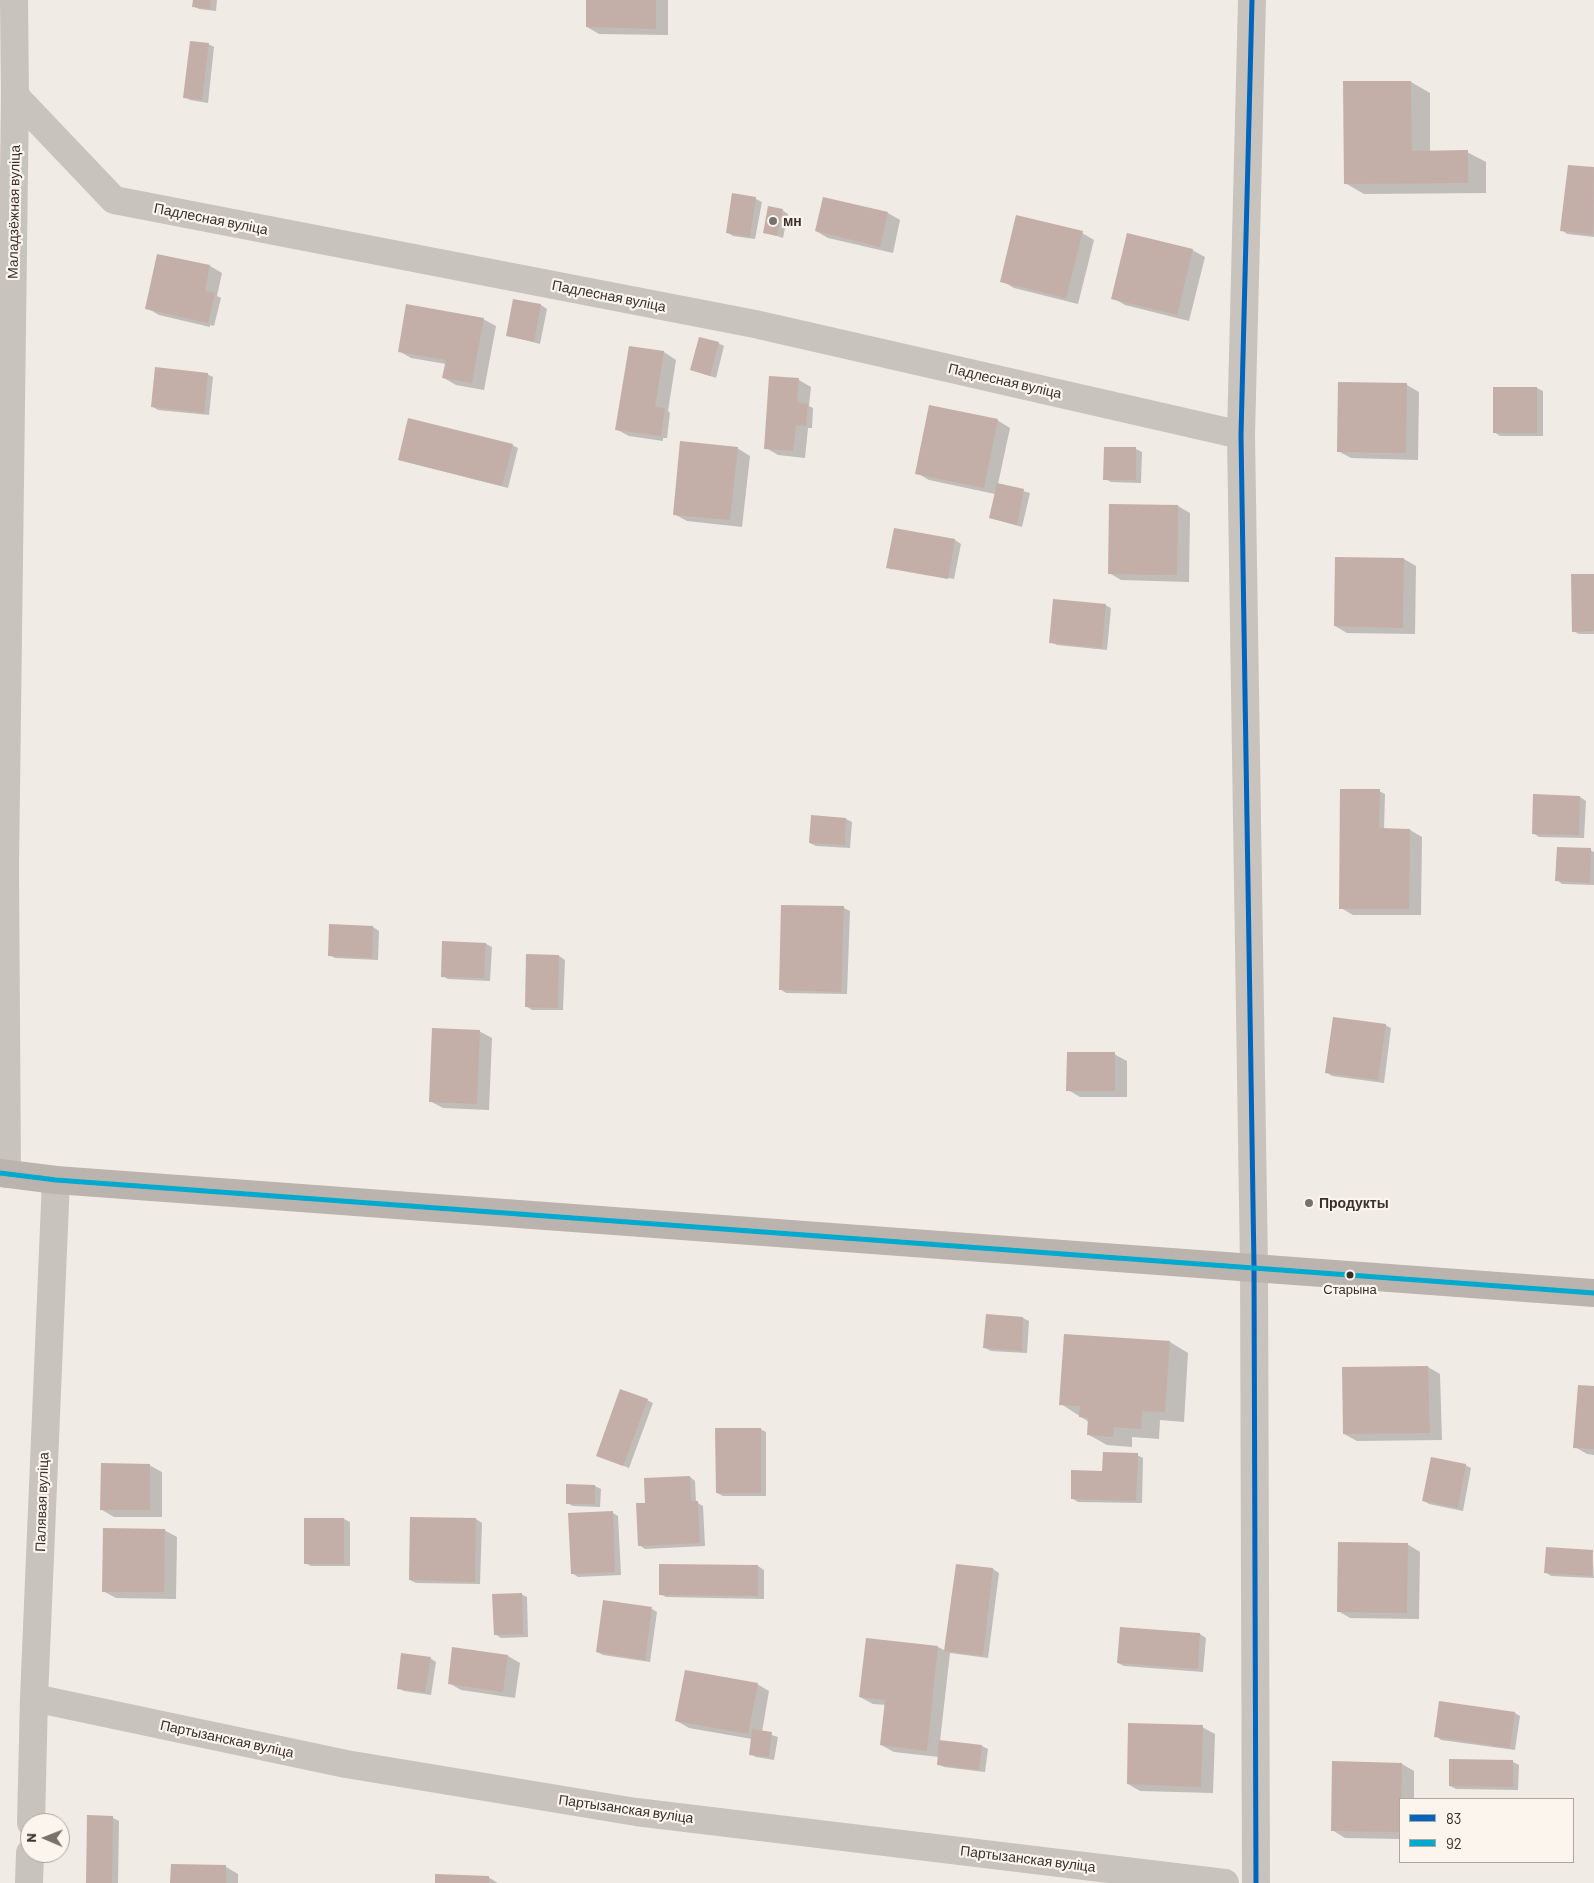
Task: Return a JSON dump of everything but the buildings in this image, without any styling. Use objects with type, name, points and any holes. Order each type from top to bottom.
[{"type":"main road","points":[[4,1173],[56,1180],[1594,1293]]},
{"type":"street","name":"Маладзёжная вуліца","points":[[4,1173],[2,866],[15,96],[14,0]]},
{"type":"street","points":[[1252,0],[1241,435],[1254,1268],[1256,1883]]},
{"type":"street","name":"Падлесная вуліца","points":[[15,96],[114,200],[755,324],[1241,435]]},
{"type":"street","name":"Палявая вуліца","points":[[31,1813],[34,1698],[56,1180]]},
{"type":"street","name":"Партызанская вуліца","points":[[34,1698],[346,1764],[636,1812],[1225,1883]]},
{"type":"street","points":[[29,1883],[30,1863]]},
{"type":"transit line","name":"83","points":[[1252,0],[1241,435],[1254,1267],[1256,1883]]},
{"type":"transit line","name":"92","points":[[0,1173],[56,1180],[1594,1293]]},
{"type":"place","name":"мн","points":[[773,221]]},
{"type":"place","name":"Продукты","points":[[1309,1203]]},
{"type":"place","name":"Старына","points":[[1350,1275]]}]
